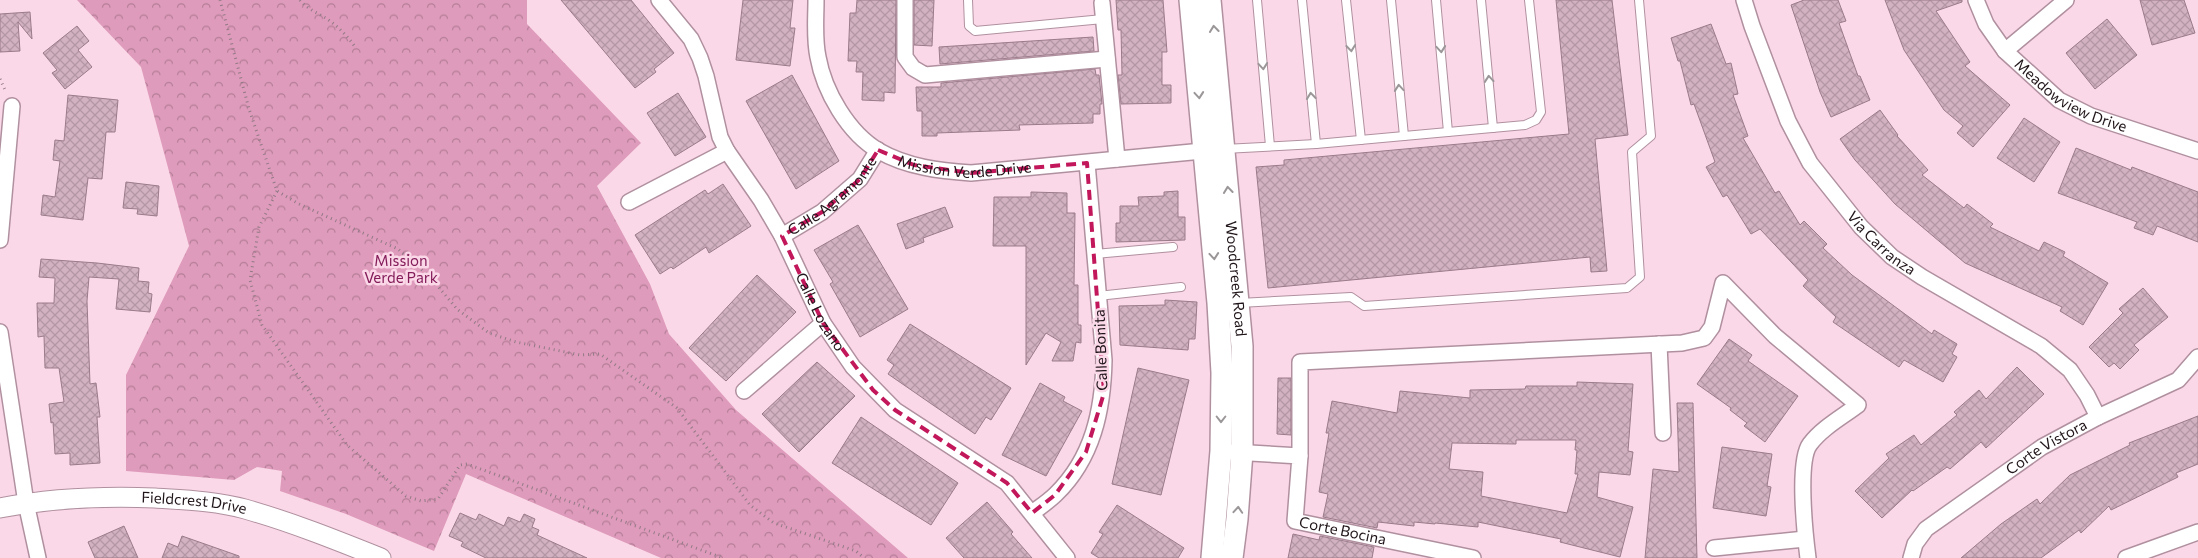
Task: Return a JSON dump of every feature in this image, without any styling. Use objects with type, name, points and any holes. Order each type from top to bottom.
[{"type":"main road","name":"Woodcreek Road","points":[[1190,0],[1239,303],[1242,346],[1232,452],[1212,558]]},
{"type":"main road","name":"Woodcreek Road","points":[[1210,0],[1218,303],[1222,373],[1232,452],[1237,519],[1232,558]]},
{"type":"street","name":"Calle Lozano","points":[[660,0],[690,39],[700,58],[720,137],[726,151],[761,200],[782,236],[823,322],[853,367],[895,410],[1007,483],[1067,558]]},
{"type":"street","name":"Mission Verde Drive","points":[[816,0],[818,59],[827,90],[841,112],[859,133],[878,150],[923,167],[971,173],[1214,150]]},
{"type":"street","points":[[905,0],[905,57],[913,68],[925,74],[1107,60]]},
{"type":"street","name":"Via Carranza","points":[[1744,0],[1788,120],[1810,163],[1861,227],[1892,257],[1922,277],[2041,346],[2070,370],[2087,395],[2098,417]]},
{"type":"street","name":"Meadowview Drive","points":[[1976,0],[1986,24],[2005,50],[2059,100],[2092,116],[2198,151]]},
{"type":"street","points":[[2005,50],[2066,0]]},
{"type":"street","points":[[1102,3],[1117,159]]},
{"type":"street","points":[[0,240],[12,106]]},
{"type":"street","name":"Calle Agramonte","points":[[782,236],[822,212],[835,201],[860,178],[878,150]]},
{"type":"street","points":[[629,202],[726,151]]},
{"type":"street","name":"Calle Bonita","points":[[1032,513],[1056,495],[1074,473],[1095,432],[1104,392],[1104,360],[1087,162]]},
{"type":"street","points":[[1232,452],[1300,456],[1300,362],[1659,344],[1704,338],[1712,326],[1723,283],[1775,336],[1858,405],[1824,430],[1809,445],[1804,458],[1805,539],[1808,558]]},
{"type":"street","points":[[744,391],[823,322]]},
{"type":"street","points":[[0,332],[26,503],[38,558]]},
{"type":"street","points":[[1659,344],[1663,433]]},
{"type":"street","name":"Corte Vistora","points":[[1910,558],[1915,544],[1926,529],[2042,447],[2098,417],[2178,380],[2198,357]]},
{"type":"street","name":"Corte Bocina","points":[[1300,456],[1295,521],[1473,558]]},
{"type":"street","name":"Fieldcrest Drive","points":[[0,508],[26,503],[105,497],[197,500],[244,509],[327,536],[381,558]]},
{"type":"street","points":[[2126,558],[2198,532]]},
{"type":"street","points":[[1714,548],[1805,539]]},
{"type":"lane","points":[[968,0],[969,26],[975,31],[1103,18]]},
{"type":"lane","points":[[1256,0],[1270,146]]},
{"type":"lane","points":[[1302,0],[1316,144]]},
{"type":"lane","points":[[1346,0],[1361,140]]},
{"type":"lane","points":[[1391,0],[1404,136]]},
{"type":"lane","points":[[1436,0],[1448,132]]},
{"type":"lane","points":[[1481,0],[1493,128]]},
{"type":"lane","points":[[1214,150],[1316,144],[1493,128],[1524,125],[1536,120],[1541,112],[1529,0]]},
{"type":"lane","points":[[1239,303],[1351,296],[1364,306],[1627,288],[1640,276],[1632,152],[1651,136],[1639,0]]},
{"type":"lane","points":[[1094,254],[1173,247]]},
{"type":"lane","points":[[1098,296],[1180,287]]},
{"type":"path","points":[[220,0],[249,109],[277,191],[299,204],[398,249],[430,277],[457,309],[489,333],[516,342],[580,355],[600,354],[676,408],[750,505],[774,523],[856,551],[864,558]]},
{"type":"path","points":[[300,0],[304,5],[328,20],[346,35],[356,48]]},
{"type":"path","points":[[277,191],[259,227],[250,280],[262,324],[347,445],[406,496],[420,501],[438,500],[460,465],[467,464],[722,558]]},
{"type":"highlighted area","points":[[878,150],[914,165],[971,173],[1087,163],[1104,393],[1086,452],[1055,495],[1032,513],[1007,483],[895,410],[873,390],[823,323],[782,236],[822,212],[860,179]]},
{"type":"green space","name":"Mission Verde Park","points":[[77,0],[527,0],[527,24],[641,143],[597,186],[650,284],[669,334],[736,410],[908,558],[661,558],[466,474],[434,551],[346,514],[280,491],[282,471],[257,467],[234,480],[126,471],[126,375],[189,246],[141,67]]},
{"type":"building","points":[[561,0],[631,0],[674,53],[654,69],[656,72],[635,88]]},
{"type":"building","points":[[743,0],[793,0],[790,28],[795,28],[790,66],[736,60]]},
{"type":"building","points":[[857,0],[896,0],[895,93],[884,92],[884,101],[862,100],[863,72],[856,72],[857,61],[848,61],[850,13],[856,13]]},
{"type":"building","points":[[914,0],[934,0],[932,46],[914,45]]},
{"type":"building","points":[[1116,0],[1163,0],[1167,52],[1162,52],[1162,85],[1171,85],[1171,103],[1121,104],[1118,75],[1122,75],[1121,30],[1118,30]]},
{"type":"building","points":[[1556,0],[1612,0],[1628,135],[1595,139],[1607,271],[1591,272],[1590,257],[1268,288],[1256,167],[1284,165],[1284,160],[1569,134]]},
{"type":"building","points":[[1804,0],[1838,0],[1846,21],[1839,23],[1858,76],[1860,76],[1870,100],[1831,117],[1820,92],[1791,5]]},
{"type":"building","points":[[1885,0],[1962,0],[1962,2],[1936,11],[1970,62],[1965,66],[2010,105],[1973,147],[1957,133],[1963,126],[1944,110],[1904,50]]},
{"type":"building","points":[[2140,0],[2184,0],[2195,33],[2152,45]]},
{"type":"building","points":[[30,12],[32,39],[18,22],[20,51],[0,52],[0,14]]},
{"type":"building","points":[[2107,19],[2137,55],[2095,89],[2066,53]]},
{"type":"building","points":[[1711,24],[1726,64],[1731,63],[1738,94],[1733,95],[1748,136],[1743,138],[1775,193],[1779,191],[1800,225],[1804,221],[1827,244],[1823,248],[1852,275],[1932,334],[1934,330],[1957,344],[1952,354],[1957,357],[1943,382],[1904,360],[1899,367],[1833,322],[1836,317],[1803,286],[1808,280],[1760,229],[1751,234],[1727,195],[1723,197],[1706,167],[1715,162],[1694,104],[1691,105],[1680,61],[1678,61],[1671,38]]},
{"type":"building","points":[[77,26],[89,41],[78,50],[92,67],[65,89],[52,73],[57,70],[43,53]]},
{"type":"building","points":[[1093,37],[1094,51],[940,64],[939,47]]},
{"type":"building","points":[[1095,69],[1096,75],[1099,75],[1102,104],[1100,104],[1100,114],[1093,114],[1093,123],[1019,125],[1020,130],[937,133],[937,136],[922,136],[922,111],[917,111],[916,87],[941,87],[941,83]]},
{"type":"building","points":[[792,75],[839,161],[796,189],[746,101]]},
{"type":"building","points":[[678,93],[706,137],[675,156],[647,113]]},
{"type":"building","points":[[68,95],[118,100],[115,132],[106,132],[102,179],[88,178],[83,220],[41,215],[43,195],[55,197],[60,161],[53,160],[55,140],[64,141]]},
{"type":"building","points":[[1880,110],[1897,136],[1928,170],[1922,175],[1964,208],[1967,204],[1993,224],[1990,227],[2039,251],[2044,242],[2065,252],[2063,256],[2108,283],[2083,325],[2060,311],[2062,307],[1965,263],[1895,204],[1855,160],[1840,139]]},
{"type":"building","points":[[2024,118],[2060,142],[2034,182],[1997,158]]},
{"type":"building","points":[[2076,148],[2131,170],[2132,167],[2198,192],[2198,242],[2157,226],[2153,235],[2134,228],[2137,222],[2058,193]]},
{"type":"building","points":[[126,182],[159,186],[157,216],[137,214],[138,209],[123,208]]},
{"type":"building","points":[[723,184],[751,226],[709,253],[706,247],[673,269],[671,267],[660,274],[635,235],[705,190],[708,194]]},
{"type":"building","points":[[1178,191],[1178,217],[1185,217],[1185,240],[1116,242],[1116,223],[1120,223],[1120,206],[1139,206],[1138,197],[1164,196],[1164,192]]},
{"type":"building","points":[[1031,192],[1067,193],[1067,213],[1075,213],[1074,285],[1078,285],[1078,325],[1081,325],[1081,343],[1076,342],[1073,361],[1052,361],[1061,342],[1046,333],[1026,365],[1026,246],[993,246],[994,197],[1031,197]]},
{"type":"building","points":[[945,207],[953,227],[923,238],[924,242],[906,249],[897,224]]},
{"type":"building","points":[[858,225],[908,309],[860,337],[830,284],[833,282],[814,250]]},
{"type":"building","points":[[41,259],[139,268],[138,281],[149,282],[148,293],[152,294],[150,312],[116,309],[119,279],[89,277],[87,301],[90,384],[96,383],[100,417],[97,417],[100,463],[70,465],[70,453],[55,454],[53,422],[51,423],[49,404],[64,402],[59,368],[45,368],[44,336],[38,337],[37,303],[54,303],[55,278],[39,277]]},
{"type":"building","points":[[757,275],[796,312],[726,381],[689,348]]},
{"type":"building","points":[[2143,288],[2168,317],[2134,345],[2139,350],[2120,369],[2114,363],[2109,367],[2089,347],[2123,313],[2119,309]]},
{"type":"building","points":[[1165,300],[1197,302],[1195,339],[1189,339],[1188,350],[1120,345],[1119,306],[1165,305]]},
{"type":"building","points":[[910,324],[1011,388],[991,420],[986,417],[975,434],[888,374],[894,365],[887,360]]},
{"type":"building","points":[[1729,339],[1752,355],[1748,361],[1798,396],[1765,442],[1744,426],[1747,423],[1730,410],[1731,408],[1697,384]]},
{"type":"building","points":[[817,362],[855,396],[799,452],[762,414]]},
{"type":"building","points":[[2017,367],[2044,394],[1986,448],[1981,442],[1950,469],[1947,467],[1912,490],[1882,518],[1855,491],[1889,458],[1886,454],[1914,435],[1921,445],[1957,415],[1954,412],[1979,390],[1986,399]]},
{"type":"building","points":[[1138,368],[1189,380],[1161,495],[1112,484]]},
{"type":"building","points":[[1278,378],[1291,378],[1291,435],[1277,434]]},
{"type":"building","points":[[1577,382],[1633,384],[1628,451],[1633,452],[1630,475],[1599,472],[1597,497],[1633,507],[1620,557],[1560,542],[1561,539],[1478,522],[1478,527],[1414,522],[1414,526],[1378,522],[1377,528],[1323,517],[1328,494],[1319,492],[1329,433],[1326,433],[1332,401],[1397,413],[1400,391],[1470,398],[1470,390],[1525,389],[1526,386],[1577,386]],"holes":[[[1516,440],[1576,440],[1575,474],[1578,474],[1567,513],[1481,496],[1483,472],[1449,469],[1452,443],[1516,444]]]},
{"type":"building","points":[[1040,383],[1065,397],[1063,401],[1082,411],[1046,476],[1002,455]]},
{"type":"building","points":[[1677,403],[1693,403],[1697,558],[1645,558],[1653,469],[1679,472]]},
{"type":"building","points":[[2198,416],[2198,464],[2176,473],[2178,477],[2111,510],[2109,506],[2081,533],[2079,530],[2041,558],[1961,558],[2001,524],[2037,499],[2040,504],[2070,475],[2130,445],[2129,443]]},
{"type":"building","points":[[861,417],[958,483],[931,525],[832,463]]},
{"type":"building","points":[[1722,447],[1772,454],[1767,486],[1771,487],[1766,516],[1713,508]]},
{"type":"building","points":[[987,502],[1032,558],[964,558],[946,538]]},
{"type":"building","points":[[1117,505],[1184,548],[1178,558],[1099,558],[1091,553],[1103,534],[1099,532]]},
{"type":"building","points":[[460,513],[476,520],[479,514],[504,526],[508,517],[520,522],[524,514],[535,519],[532,527],[539,530],[537,535],[587,558],[486,558],[461,546],[463,542],[449,536]]},
{"type":"building","points":[[124,526],[138,558],[95,558],[88,542]]},
{"type":"building","points":[[1293,534],[1319,540],[1320,536],[1374,547],[1372,558],[1288,558]]},
{"type":"building","points":[[182,536],[239,556],[239,558],[162,558],[168,543],[178,547]]}]
